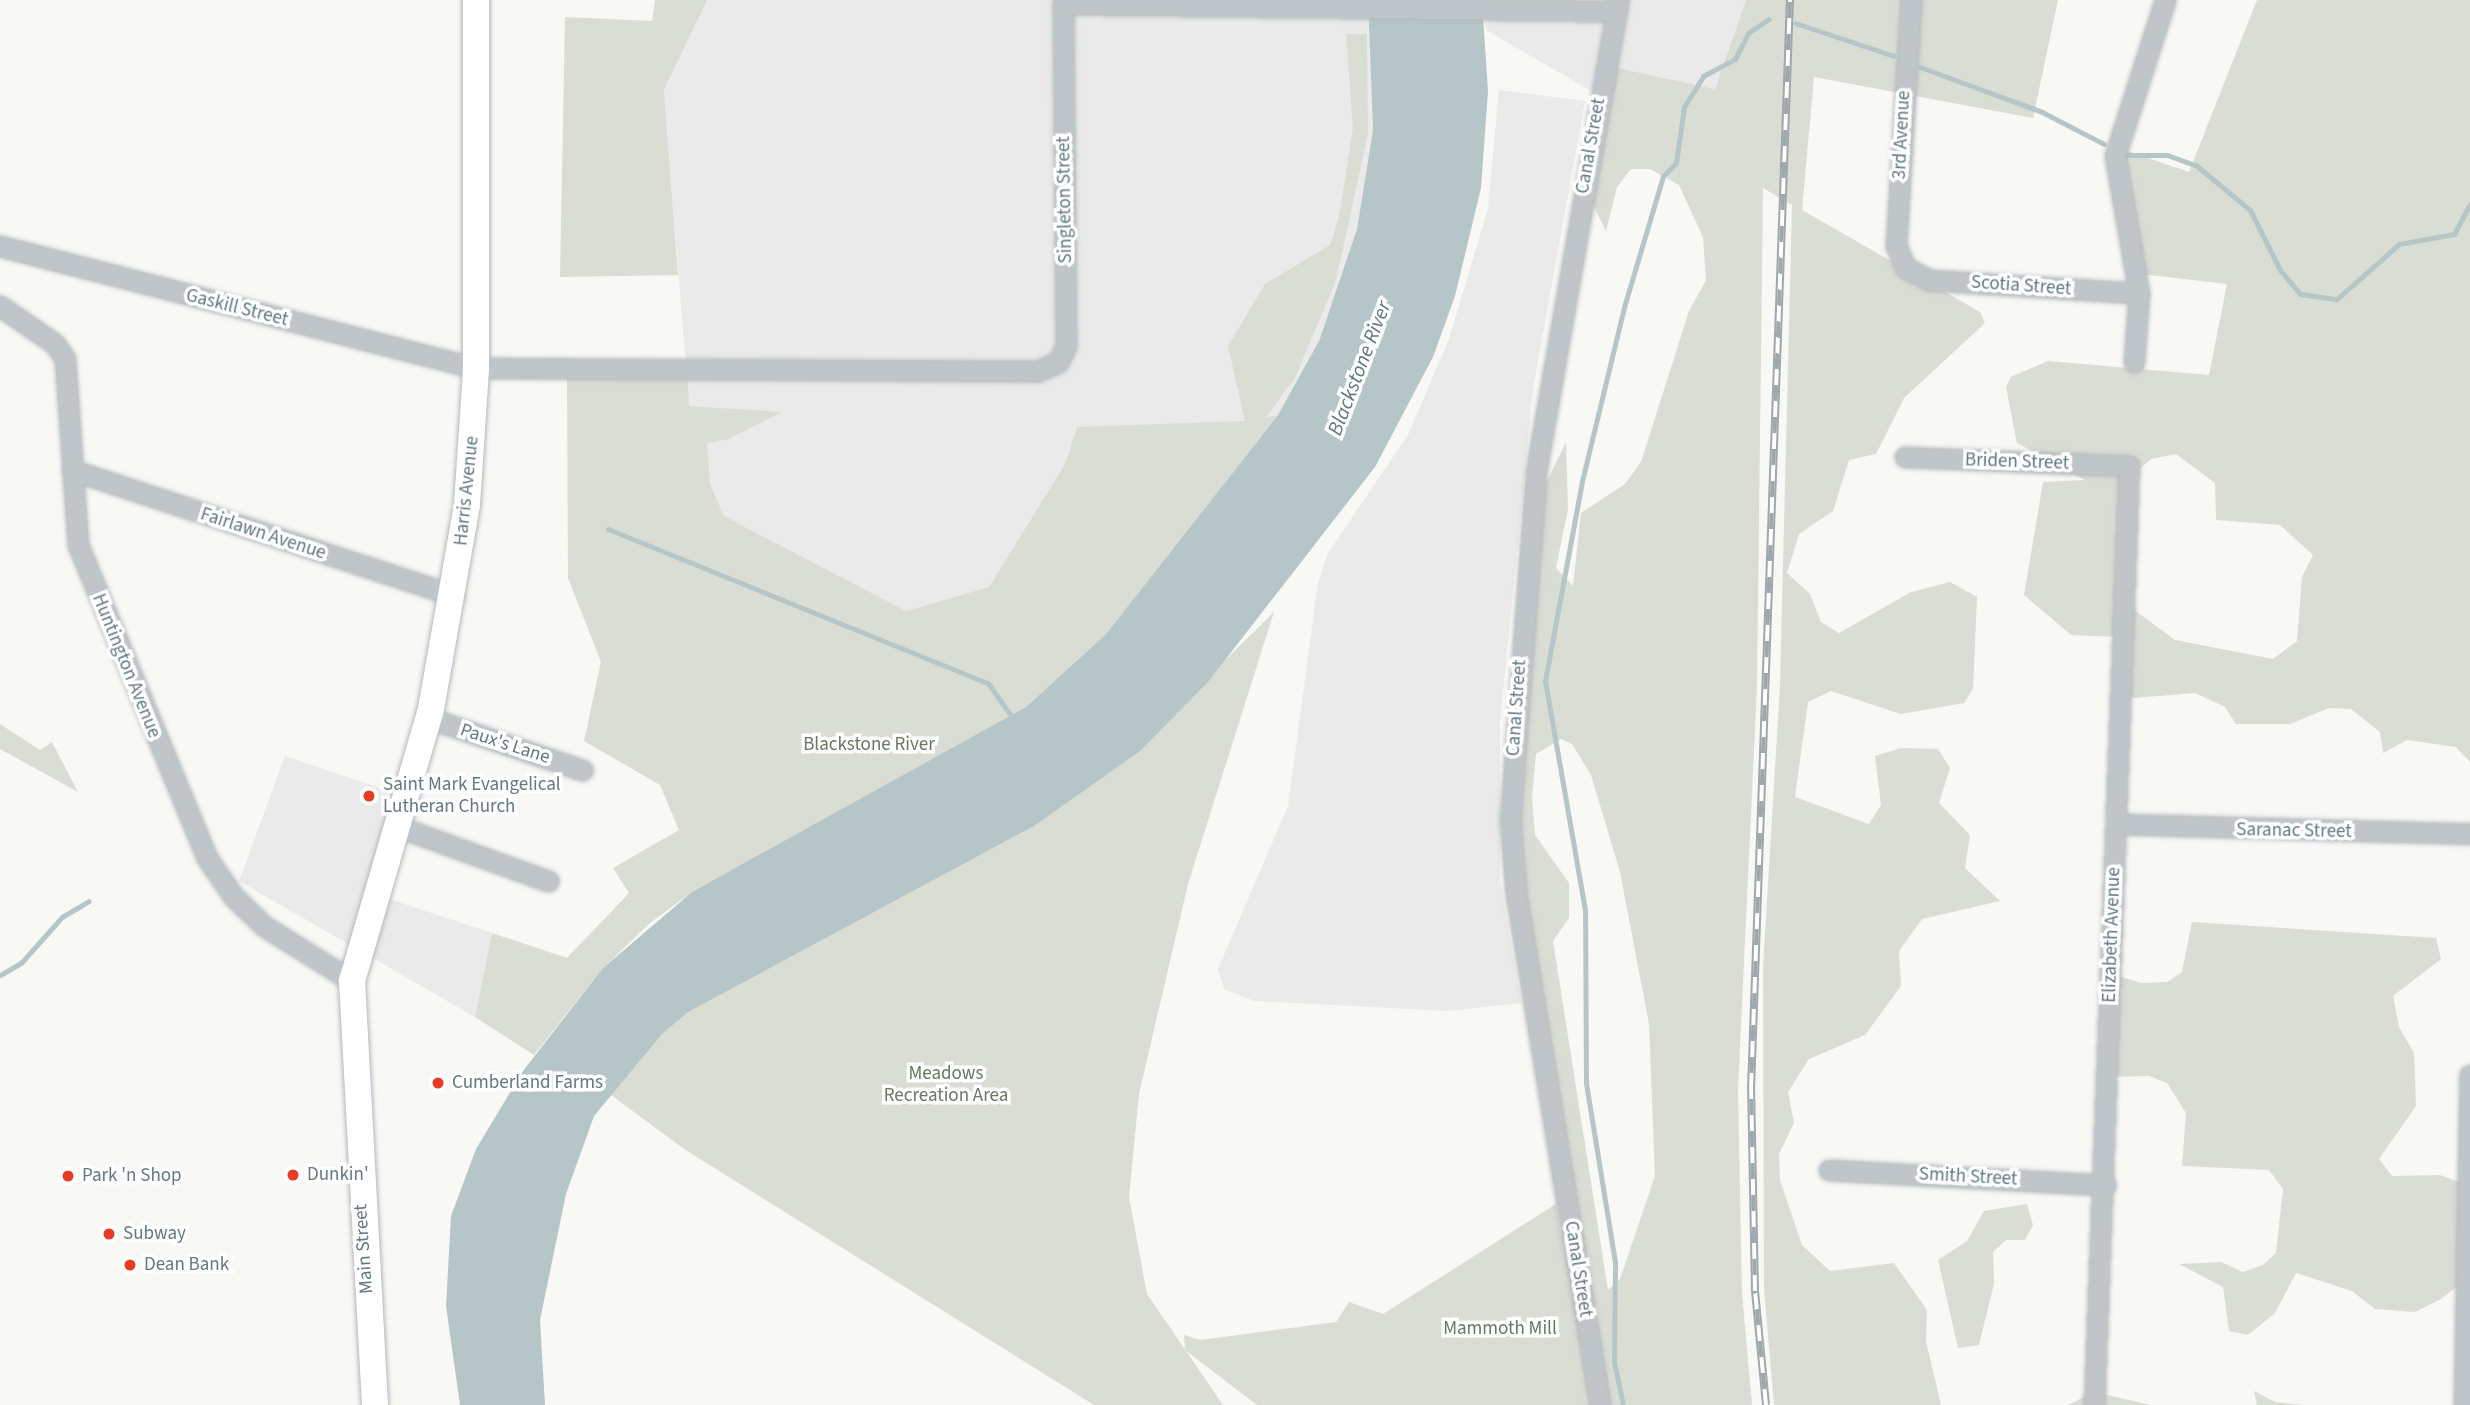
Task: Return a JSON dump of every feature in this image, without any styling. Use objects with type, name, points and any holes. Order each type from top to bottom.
[{"type":"main road","name":"Harris Avenue","points":[[353,974],[429,718],[455,596],[475,368],[476,0]]},
{"type":"main road","name":"Main Street","points":[[353,974],[376,1405]]},
{"type":"street","name":"3rd Avenue","points":[[1906,268],[1896,246],[1911,0]]},
{"type":"street","points":[[2134,362],[2139,293],[2115,156],[2165,0]]},
{"type":"street","name":"Singleton Street","points":[[475,368],[1048,369],[1066,346],[1063,4],[1499,8],[1617,5]]},
{"type":"street","name":"Canal Street","points":[[1600,1405],[1516,894],[1510,820],[1536,472],[1617,5]]},
{"type":"street","name":"Gaskill Street","points":[[0,246],[475,368]]},
{"type":"street","name":"Scotia Street","points":[[1906,268],[1930,280],[2139,293]]},
{"type":"street","name":"Huntington Avenue","points":[[0,306],[55,344],[65,359],[72,470],[82,556],[207,858],[233,896],[264,926],[353,974]]},
{"type":"street","name":"Briden Street","points":[[1905,457],[2129,466]]},
{"type":"street","name":"Elizabeth Avenue","points":[[2094,1405],[2106,1185],[2129,466]]},
{"type":"street","name":"Fairlawn Avenue","points":[[72,470],[455,596]]},
{"type":"street","name":"Paux's Lane","points":[[429,718],[582,769]]},
{"type":"street","name":"Saranac Street","points":[[2118,824],[2470,834]]},
{"type":"street","points":[[396,826],[548,881]]},
{"type":"street","points":[[2464,1405],[2470,1075]]},
{"type":"street","name":"Smith Street","points":[[1829,1170],[2106,1185]]},
{"type":"shaded area","points":[[707,0],[1368,0],[1373,130],[1357,229],[1319,341],[1278,415],[1212,426],[1077,427],[1065,464],[989,587],[906,611],[724,516],[710,484],[706,443],[726,440],[781,412],[689,406],[664,90]]},
{"type":"shaded area","points":[[1482,0],[1746,0],[1715,89],[1610,66],[1603,98],[1486,30]]},
{"type":"shaded area","points":[[1499,90],[1585,101],[1533,389],[1500,722],[1500,880],[1521,1003],[1448,1011],[1254,1001],[1224,989],[1218,969],[1288,806],[1318,582],[1328,553],[1408,435],[1449,339],[1488,209]]},
{"type":"shaded area","points":[[285,756],[407,797],[377,895],[492,933],[475,1017],[239,881]]},
{"type":"green space","points":[[655,0],[707,0],[664,90],[678,275],[560,277],[565,17],[652,21]]},
{"type":"green space","name":"Mammoth Mill","points":[[1746,0],[2058,0],[2033,118],[1814,77],[1802,210],[1980,312],[1985,323],[1904,398],[1876,454],[1849,460],[1833,511],[1799,534],[1787,573],[1810,594],[1821,622],[1839,633],[1911,592],[1950,582],[1977,597],[1973,689],[1964,703],[1901,714],[1831,691],[1808,702],[1795,797],[1869,824],[1881,805],[1875,756],[1901,748],[1938,749],[1950,768],[1939,803],[1970,835],[1965,868],[2000,901],[1922,919],[1899,951],[1901,986],[1865,1035],[1809,1059],[1788,1092],[1794,1123],[1779,1154],[1780,1180],[1802,1245],[1830,1271],[1894,1263],[1927,1310],[1926,1341],[1941,1405],[1774,1405],[1764,1290],[1763,967],[1780,685],[1792,205],[1763,188],[1757,686],[1738,1090],[1742,1293],[1752,1405],[1257,1405],[1185,1350],[1184,1335],[1200,1340],[1336,1322],[1349,1302],[1383,1314],[1556,1204],[1561,1235],[1575,1232],[1515,873],[1541,493],[1566,442],[1568,509],[1556,568],[1573,586],[1581,513],[1625,484],[1641,462],[1689,311],[1706,280],[1703,237],[1679,185],[1650,169],[1631,169],[1617,187],[1606,231],[1593,205],[1590,185],[1609,66],[1715,89]],"holes":[[[1561,739],[1572,744],[1591,775],[1620,872],[1649,1024],[1655,1176],[1620,1279],[1608,1290],[1553,941],[1569,918],[1569,883],[1535,835],[1532,798],[1536,754]]]},
{"type":"green space","points":[[2257,0],[2470,0],[2470,762],[2456,747],[2407,740],[2383,753],[2380,732],[2351,709],[2329,708],[2290,724],[2236,724],[2225,707],[2195,693],[2121,699],[2117,637],[2071,635],[2024,595],[2043,482],[2085,480],[2017,443],[2006,387],[2011,377],[2048,361],[2209,375],[2227,284],[2141,274],[2119,148],[2189,172]],"holes":[[[2176,454],[2215,483],[2216,520],[2280,525],[2313,555],[2302,577],[2297,641],[2273,659],[2175,640],[2122,601],[2128,478],[2151,459]]]},
{"type":"green space","name":"Blackstone River","points":[[1346,34],[1367,34],[1368,134],[1336,280],[1295,378],[1266,417],[1278,415],[1106,634],[1026,707],[992,729],[692,892],[650,923],[603,968],[534,1055],[475,1017],[492,933],[567,958],[629,893],[613,868],[679,830],[660,785],[584,741],[601,662],[568,578],[567,367],[687,366],[689,406],[782,412],[726,440],[707,443],[710,484],[724,516],[906,611],[989,587],[1065,464],[1077,427],[1245,421],[1228,346],[1265,284],[1330,245],[1339,217],[1353,128]]},
{"type":"green space","name":"Meadows Recreation Area","points":[[1274,612],[1188,884],[1139,1094],[1129,1197],[1147,1294],[1223,1405],[1094,1405],[684,1149],[611,1095],[652,1042],[691,1006],[1217,668]]},
{"type":"green space","points":[[0,724],[40,750],[52,742],[78,792],[0,749]]},
{"type":"green space","points":[[2192,922],[2436,938],[2441,959],[2393,996],[2399,1027],[2414,1053],[2416,1106],[2379,1159],[2392,1176],[2440,1175],[2468,1185],[2467,1279],[2441,1299],[2415,1312],[2375,1309],[2352,1291],[2296,1273],[2275,1313],[2248,1335],[2229,1331],[2223,1287],[2179,1264],[2221,1262],[2243,1272],[2263,1265],[2276,1253],[2283,1189],[2269,1170],[2182,1166],[2186,1113],[2167,1083],[2149,1076],[2109,1077],[2109,973],[2141,983],[2167,982],[2182,972]]},
{"type":"green space","points":[[2027,1204],[2033,1225],[2025,1240],[2006,1240],[1993,1252],[1994,1284],[1979,1345],[1958,1348],[1938,1260],[1967,1241],[1984,1211]]},
{"type":"green space","points":[[2254,1391],[2275,1402],[2302,1405],[2257,1405]]},
{"type":"green space","points":[[2094,1392],[2151,1405],[2068,1405]]},
{"type":"water","name":"Blackstone River","points":[[1368,0],[1482,0],[1488,91],[1481,188],[1455,296],[1433,357],[1375,467],[1208,682],[1140,751],[1034,826],[688,1012],[663,1033],[594,1116],[566,1194],[540,1320],[545,1405],[460,1405],[446,1306],[451,1216],[476,1149],[523,1071],[603,968],[692,892],[1026,707],[1106,634],[1278,415],[1319,341],[1357,229],[1373,130]]},
{"type":"waterway","points":[[1623,1405],[1614,1362],[1615,1262],[1586,1083],[1585,910],[1545,681],[1582,481],[1624,307],[1663,176],[1676,163],[1684,107],[1703,76],[1735,59],[1748,33],[1769,19]]},
{"type":"waterway","points":[[1795,23],[1894,56]]},
{"type":"waterway","points":[[1920,67],[2042,112],[2104,144]]},
{"type":"waterway","points":[[2127,155],[2167,155],[2197,166],[2250,210],[2280,270],[2300,294],[2337,299],[2399,244],[2454,234],[2470,204]]},
{"type":"waterway","points":[[608,529],[988,683],[1014,720]]},
{"type":"waterway","points":[[0,975],[21,963],[62,917],[89,901]]},
{"type":"railway","points":[[1766,1405],[1755,1291],[1751,1089],[1790,0]]},
{"type":"place","name":"Saint Mark Evangelical Lutheran Church","points":[[369,796]]},
{"type":"place","name":"Cumberland Farms","points":[[438,1083]]},
{"type":"place","name":"Dunkin'","points":[[293,1175]]},
{"type":"place","name":"Park 'n Shop","points":[[68,1176]]},
{"type":"place","name":"Subway","points":[[109,1234]]},
{"type":"place","name":"Dean Bank","points":[[130,1265]]}]
